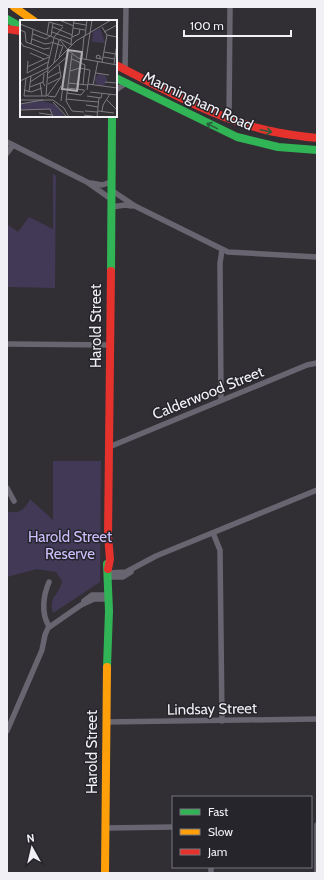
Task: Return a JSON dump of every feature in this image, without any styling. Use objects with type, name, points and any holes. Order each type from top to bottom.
[{"type":"street","points":[[14,7],[23,11],[33,20]]},
{"type":"street","points":[[125,70],[126,7]]},
{"type":"street","points":[[229,120],[230,7]]},
{"type":"street","points":[[7,19],[20,27]]},
{"type":"street","points":[[7,29],[20,31]]},
{"type":"street","name":"Manningham Road","points":[[117,66],[229,120],[267,132],[317,138]]},
{"type":"street","name":"Manningham Road","points":[[117,78],[237,137],[278,147],[317,150]]},
{"type":"street","points":[[117,89],[126,83]]},
{"type":"street","name":"Harold Street","points":[[105,873],[107,632],[109,624],[108,573],[110,559],[108,536],[112,117]]},
{"type":"street","points":[[7,142],[87,182],[111,203],[135,206]]},
{"type":"street","points":[[7,153],[13,145]]},
{"type":"street","points":[[87,182],[111,186],[135,206],[222,250],[236,254],[317,257]]},
{"type":"street","points":[[221,400],[220,263],[222,250]]},
{"type":"street","points":[[7,344],[110,345]]},
{"type":"street","name":"Calderwood Street","points":[[109,447],[307,365],[317,363]]},
{"type":"street","points":[[7,488],[14,501]]},
{"type":"street","points":[[108,573],[126,576],[139,565],[317,490]]},
{"type":"street","points":[[213,533],[220,550],[222,721]]},
{"type":"street","points":[[49,582],[46,591],[44,614],[50,626]]},
{"type":"street","points":[[7,731],[42,650],[45,635],[50,626],[81,605],[94,599],[108,599]]},
{"type":"street","name":"Lindsay Street","points":[[106,722],[317,719]]},
{"type":"street","points":[[317,825],[317,873]]},
{"type":"street","points":[[106,828],[172,827]]},
{"type":"green space","points":[[53,174],[56,176],[55,288],[7,287],[7,224],[18,232],[29,217],[53,229]]},
{"type":"green space","name":"Harold Street Reserve","points":[[53,461],[101,461],[100,582],[53,613],[53,599],[61,586],[62,581],[56,572],[37,569],[7,577],[7,511],[18,512],[26,506],[30,499],[53,520]]},
{"type":"traffic: fast","points":[[7,19],[20,26]]},
{"type":"traffic: fast","points":[[117,78],[237,137],[278,147],[317,150]]},
{"type":"traffic: fast","points":[[111,271],[112,117]]},
{"type":"traffic: fast","points":[[107,564],[109,611],[107,667]]},
{"type":"traffic: slow","points":[[14,7],[33,20]]},
{"type":"traffic: slow","points":[[105,873],[107,667]]},
{"type":"traffic: jam","points":[[7,29],[20,31]]},
{"type":"traffic: jam","points":[[117,66],[188,101],[243,124],[290,135],[317,138]]},
{"type":"traffic: jam","points":[[108,569],[110,559],[108,536],[111,271]]}]
